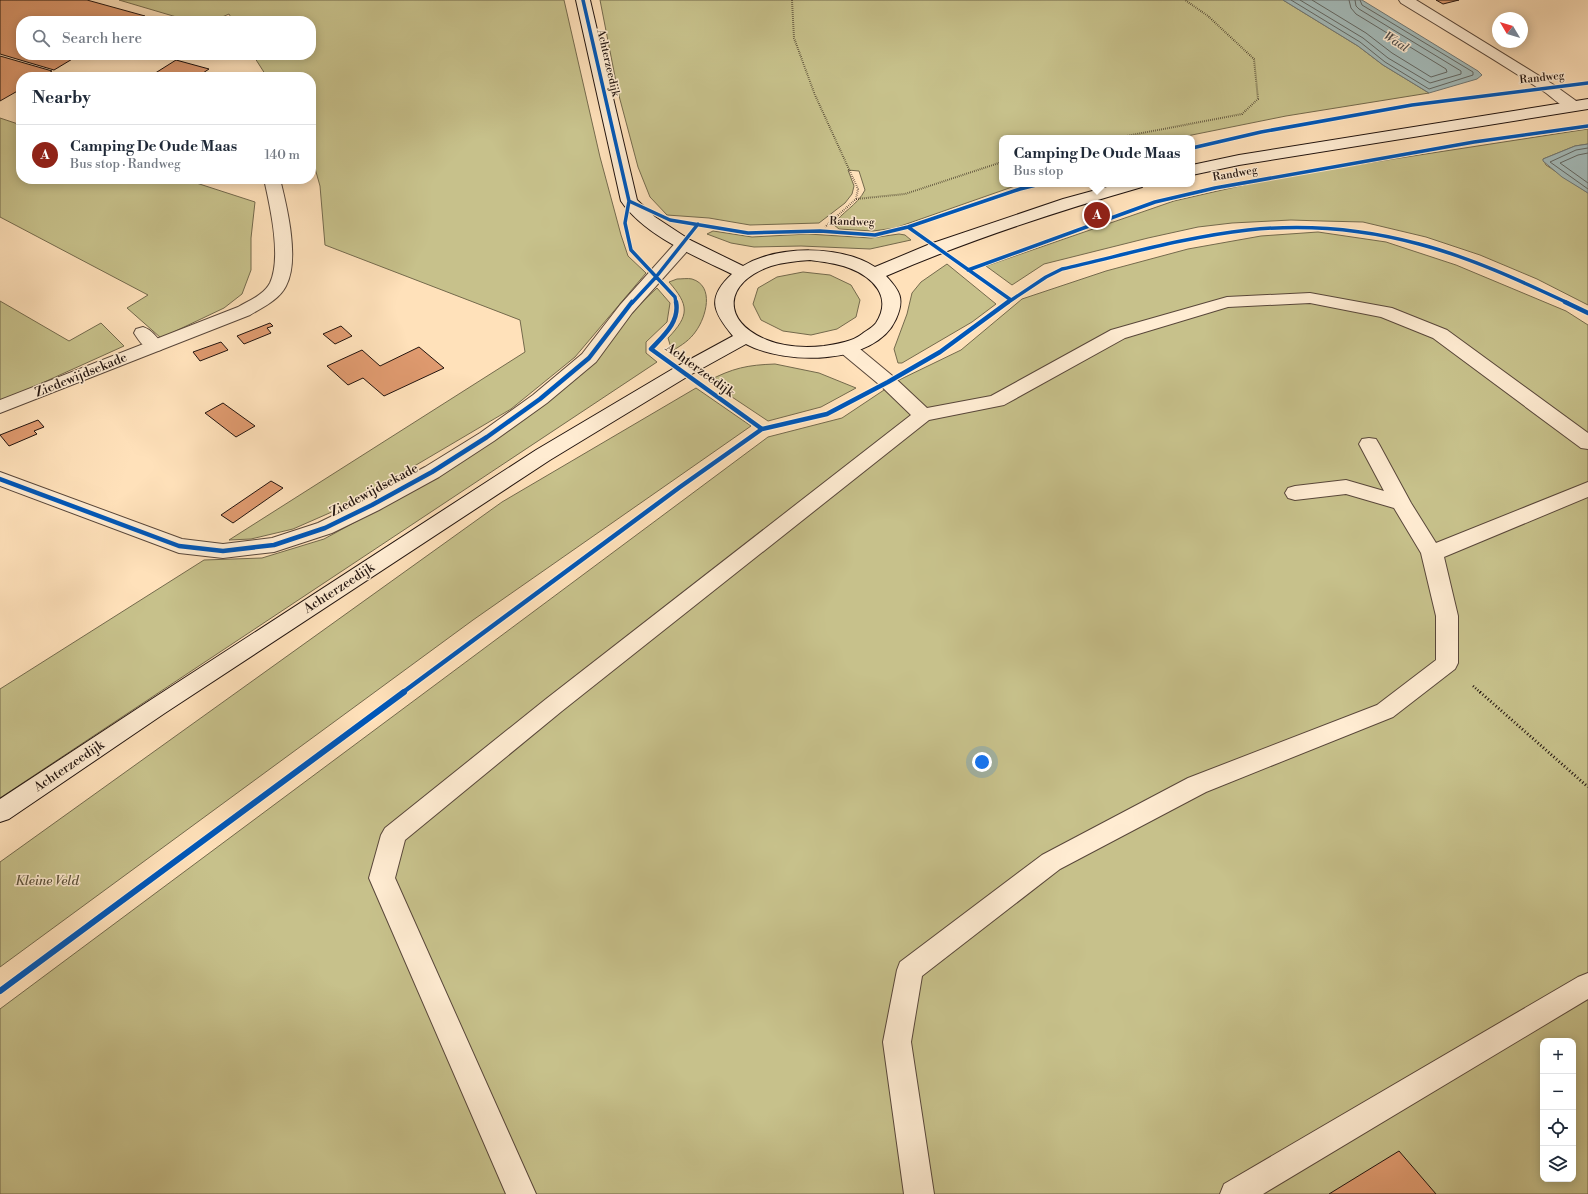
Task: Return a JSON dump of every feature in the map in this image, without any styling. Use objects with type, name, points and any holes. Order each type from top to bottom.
[{"type":"main road","name":"Achterzeedijk","points":[[583,0],[629,200],[649,221],[684,244],[744,272]]},
{"type":"main road","points":[[1406,0],[1549,88],[1581,105]]},
{"type":"main road","name":"Randweg","points":[[1195,169],[1239,160],[1581,105]]},
{"type":"main road","name":"Ziedewijdsekade","points":[[0,407],[148,340],[244,311],[266,298],[278,285],[283,263],[282,220],[273,184]]},
{"type":"main road","points":[[874,274],[936,248],[1069,203],[1125,187]]},
{"type":"main road","name":"Ziedewijdsekade","points":[[0,479],[179,546],[223,551],[274,545],[325,528],[372,505],[432,472],[487,437],[540,400],[588,358],[626,309],[684,244]]},
{"type":"main road","points":[[810,255],[834,258],[856,264],[874,274],[888,289],[892,306],[886,323],[870,338],[847,348],[811,354],[774,350],[744,337],[731,324],[724,311],[724,297],[732,283],[744,272],[764,263],[786,257],[810,255]]},
{"type":"main road","points":[[521,1194],[382,878],[394,835],[554,705],[923,415],[997,401],[1118,334],[1227,302],[1310,298],[1386,312],[1440,334],[1588,443]]},
{"type":"main road","name":"Achterzeedijk","points":[[0,812],[163,702],[543,455],[683,371],[744,337]]},
{"type":"main road","points":[[847,348],[888,382],[923,415]]},
{"type":"main road","points":[[919,1194],[897,1042],[910,970],[1051,862],[1197,785],[1385,711],[1447,663],[1447,616],[1432,553],[1401,503],[1369,444]]},
{"type":"main road","points":[[1295,493],[1346,487],[1401,503]]},
{"type":"main road","points":[[1432,553],[1588,489]]},
{"type":"main road","points":[[1235,1194],[1588,985]]},
{"type":"path","points":[[792,0],[794,38],[815,95],[858,189],[856,199]]},
{"type":"path","points":[[1132,135],[1242,114],[1258,99],[1254,59],[1208,16],[1185,0]]},
{"type":"path","points":[[820,231],[856,199],[905,194],[999,163]]},
{"type":"path","points":[[1447,663],[1588,787]]},
{"type":"green space","points":[[119,0],[564,0],[600,157],[621,235],[628,256],[646,273],[575,357],[511,409],[350,504],[293,529],[251,539],[229,540],[525,352],[520,320],[325,245],[320,186],[316,172],[316,72],[264,72],[256,60],[316,60],[316,16],[230,16],[229,14],[224,16],[173,16]]},
{"type":"green space","points":[[600,0],[1283,0],[1358,46],[1383,65],[1429,93],[1286,116],[1192,135],[999,135],[999,187],[1012,187],[895,228],[873,231],[839,229],[834,225],[837,220],[862,196],[865,190],[859,171],[848,170],[854,186],[852,194],[845,203],[819,223],[750,225],[709,218],[667,215],[650,197],[638,167],[618,92]]},
{"type":"green space","points":[[0,118],[16,123],[16,184],[199,184],[255,202],[251,238],[251,270],[242,294],[224,308],[161,338],[127,308],[148,295],[0,217]]},
{"type":"green space","points":[[1588,129],[1588,144],[1575,146],[1543,159],[1546,165],[1588,193],[1588,305],[1537,279],[1480,255],[1426,237],[1363,222],[1291,220],[1232,223],[1198,227],[1044,264],[1012,285],[986,266],[1174,201],[1253,183],[1309,172]]},
{"type":"green space","points":[[713,231],[752,237],[808,234],[871,238],[899,234],[905,235],[911,240],[870,249],[801,246],[754,247],[731,243],[707,234]]},
{"type":"green space","points":[[1318,232],[1386,242],[1456,265],[1566,311],[1588,325],[1588,1194],[0,1194],[0,1009],[768,437],[842,418],[899,380],[961,350],[1022,299],[1106,271],[1188,249],[1261,236]]},
{"type":"green space","points":[[947,264],[996,304],[972,322],[902,363],[898,363],[894,349],[907,314],[912,293],[921,282]]},
{"type":"green space","points":[[803,272],[830,275],[851,285],[860,300],[856,317],[837,329],[811,335],[783,331],[761,320],[753,304],[758,288],[777,277]]},
{"type":"green space","points":[[677,279],[692,279],[699,283],[704,288],[706,302],[703,318],[696,331],[686,342],[672,351],[668,338],[680,323],[684,310],[680,297],[669,282]]},
{"type":"green space","points":[[657,288],[670,303],[667,322],[646,342],[646,353],[657,362],[0,798],[0,689],[204,560],[262,558],[324,539],[392,502],[542,407],[601,353],[637,307]]},
{"type":"green space","points":[[0,301],[69,341],[101,323],[124,346],[0,402]]},
{"type":"green space","points":[[775,364],[819,373],[856,388],[821,407],[768,421],[708,381],[740,368]]},
{"type":"green space","name":"Kleine Veld","points":[[696,388],[751,426],[473,620],[0,967],[0,862],[502,502]]},
{"type":"water","name":"Waal","points":[[1283,0],[1362,0],[1478,71],[1482,75],[1477,79],[1429,93],[1383,65],[1358,46]]},
{"type":"water","points":[[1588,144],[1588,193],[1562,177],[1543,161],[1543,159],[1575,146]]},
{"type":"building","points":[[0,0],[87,0],[145,16],[16,16],[16,59],[0,54]]},
{"type":"building","points":[[1436,0],[1459,0],[1443,4]]},
{"type":"building","points":[[0,56],[52,71],[16,72],[16,92],[0,101]]},
{"type":"building","points":[[20,60],[71,60],[54,70]]},
{"type":"building","points":[[176,60],[209,69],[204,72],[157,72]]},
{"type":"building","points":[[270,323],[273,326],[267,328],[271,333],[244,344],[237,336]]},
{"type":"building","points":[[341,326],[352,336],[335,344],[323,334]]},
{"type":"building","points":[[221,342],[228,350],[200,361],[193,352]]},
{"type":"building","points":[[419,347],[444,368],[384,396],[363,378],[348,385],[327,366],[362,350],[380,366]]},
{"type":"building","points":[[223,403],[255,426],[236,437],[205,413]]},
{"type":"building","points":[[38,420],[44,427],[34,431],[37,434],[9,446],[0,435]]},
{"type":"building","points":[[271,481],[283,488],[233,523],[221,515]]},
{"type":"building","points":[[1399,1151],[1436,1194],[1329,1194]]},
{"type":"cycle path","points":[[583,0],[629,201],[625,223],[631,250],[675,297],[677,305],[675,320],[651,349],[762,429]]},
{"type":"cycle path","points":[[1195,147],[1261,132],[1412,105],[1588,83]]},
{"type":"cycle path","points":[[968,270],[1155,202],[1215,188],[1474,142],[1588,126]]},
{"type":"cycle path","points":[[629,201],[670,220],[748,233],[820,231],[875,235],[908,227],[1028,187]]},
{"type":"cycle path","points":[[0,479],[179,546],[223,551],[274,545],[325,528],[372,505],[432,472],[487,437],[540,399],[589,358],[626,309],[656,277],[698,224]]},
{"type":"cycle path","points":[[908,227],[1011,300]]},
{"type":"cycle path","points":[[0,991],[680,487],[762,429],[827,414],[888,382],[940,352],[1011,300],[1046,277],[1062,269],[1155,246],[1225,233],[1290,228],[1331,229],[1371,234],[1427,246],[1498,272],[1588,313]]},
{"type":"place","name":"Camping De Oude Maas","points":[[1097,215]]}]
